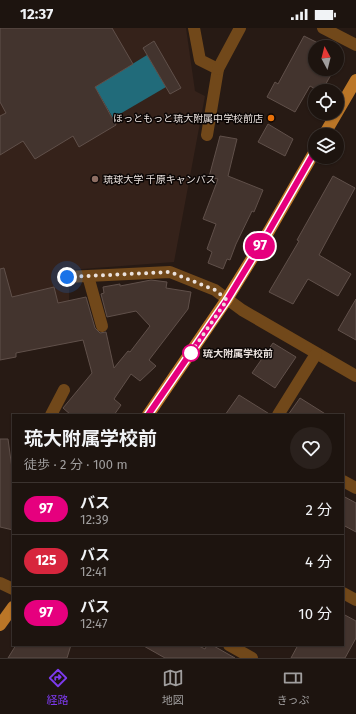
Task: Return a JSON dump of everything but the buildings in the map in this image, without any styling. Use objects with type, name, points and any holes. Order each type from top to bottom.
[{"type":"main road","points":[[328,128],[356,80]]},
{"type":"main road","points":[[149,414],[227,300],[308,163]]},
{"type":"main road","points":[[0,625],[12,608]]},
{"type":"street","points":[[194,28],[200,60],[218,69]]},
{"type":"street","points":[[207,134],[218,69],[240,28]]},
{"type":"street","points":[[323,28],[356,44]]},
{"type":"street","points":[[67,277],[170,272],[215,290],[227,300],[316,354],[356,376]]},
{"type":"street","points":[[88,276],[102,326]]},
{"type":"street","points":[[279,414],[316,354]]},
{"type":"street","points":[[52,414],[64,390]]},
{"type":"street","points":[[344,482],[356,488]]},
{"type":"street","points":[[0,583],[12,589]]},
{"type":"street","points":[[344,594],[356,600]]},
{"type":"street","points":[[231,646],[252,658]]},
{"type":"shaded area","name":"琉球大学 千原キャンパス","points":[[0,28],[186,28],[195,91],[205,96],[174,262],[69,270],[69,320],[0,335]]},
{"type":"water","points":[[147,55],[166,87],[113,118],[95,87]]},
{"type":"bus line","name":"97","points":[[149,414],[227,300],[308,163]]},
{"type":"place","name":"ほっともっと琉大附属中学校前店","points":[[271,118]]},
{"type":"place","name":"琉球大学 千原キャンパス","points":[[95,179]]},
{"type":"place","name":"琉大附属学校前","points":[[191,353]]},
{"type":"route","points":[[67,277],[170,272],[215,290],[227,300],[190,354],[191,353]]}]
